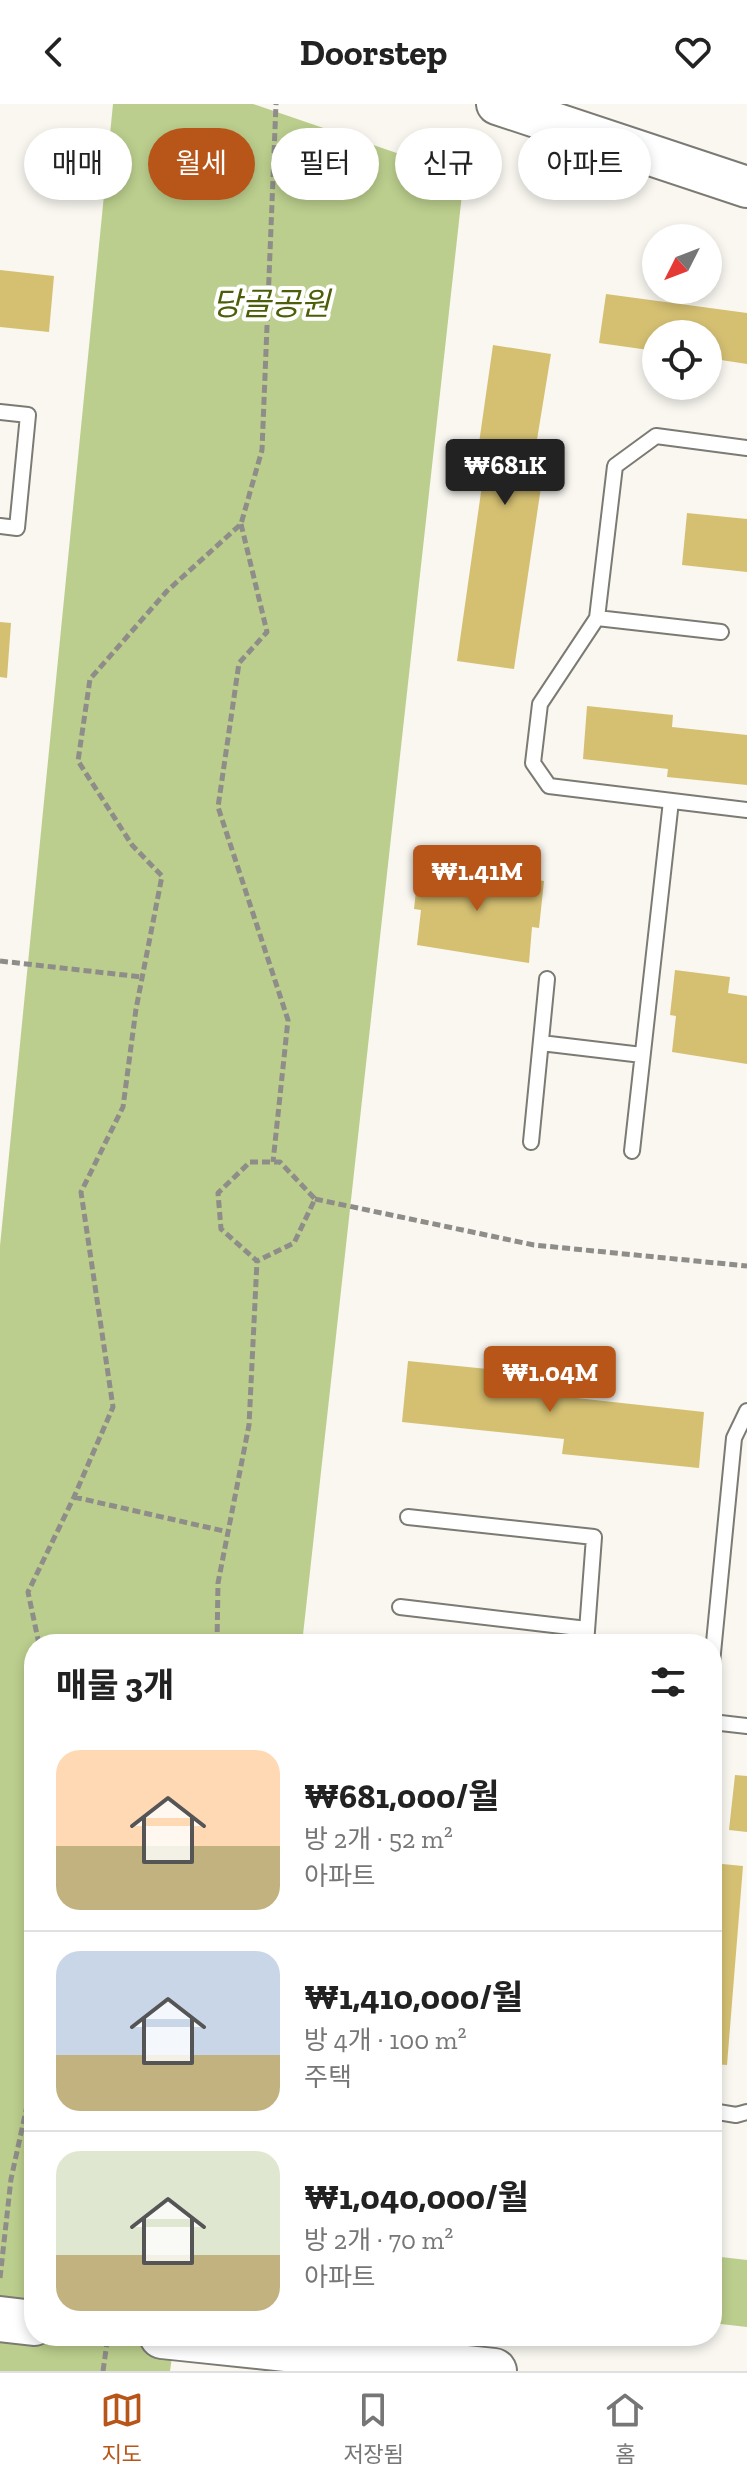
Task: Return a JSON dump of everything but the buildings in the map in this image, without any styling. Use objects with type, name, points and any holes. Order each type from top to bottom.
[{"type":"main road","points":[[497,104],[747,187]]},
{"type":"main road","points":[[0,2319],[24,2322]]},
{"type":"main road","points":[[257,2346],[494,2371]]},
{"type":"lane","points":[[0,412],[28,415],[17,528],[0,526]]},
{"type":"lane","points":[[747,448],[656,436],[615,466],[597,618],[540,704],[533,763],[549,786],[747,810]]},
{"type":"lane","points":[[597,618],[721,632]]},
{"type":"lane","points":[[632,1151],[671,801]]},
{"type":"lane","points":[[531,1142],[547,979]]},
{"type":"lane","points":[[541,1043],[642,1055]]},
{"type":"lane","points":[[715,1634],[734,1438],[747,1411]]},
{"type":"lane","points":[[408,1517],[594,1537],[587,1634]]},
{"type":"lane","points":[[400,1607],[568,1634]]},
{"type":"lane","points":[[722,1723],[747,1726]]},
{"type":"lane","points":[[722,2113],[736,2115],[747,2112]]},
{"type":"path","points":[[273,1162],[288,1020],[218,807],[239,663],[267,632],[241,524],[262,450],[276,104]]},
{"type":"path","points":[[37,1634],[28,1592],[113,1407],[81,1192],[123,1107],[142,977],[162,876],[132,845],[78,761],[90,679],[167,591],[241,524]]},
{"type":"path","points":[[0,961],[142,977]]},
{"type":"path","points":[[257,1261],[221,1229],[218,1193],[250,1162],[280,1162],[315,1199],[534,1245],[747,1266]]},
{"type":"path","points":[[257,1261],[294,1243],[315,1199]]},
{"type":"path","points":[[217,1634],[218,1583],[249,1425],[257,1261]]},
{"type":"path","points":[[74,1497],[228,1532]]},
{"type":"path","points":[[0,2278],[11,2179],[24,2120]]},
{"type":"path","points":[[103,2371],[107,2346]]},
{"type":"green space","name":"당골공원","points":[[113,104],[253,104],[323,128],[271,128],[271,200],[379,200],[379,147],[395,152],[395,200],[461,200],[303,1634],[24,1634],[24,2346],[174,2346],[170,2371],[0,2371],[0,1246],[104,200],[132,200],[132,128],[111,128]]},
{"type":"green space","points":[[722,2257],[747,2260],[747,2327],[722,2324]]}]
